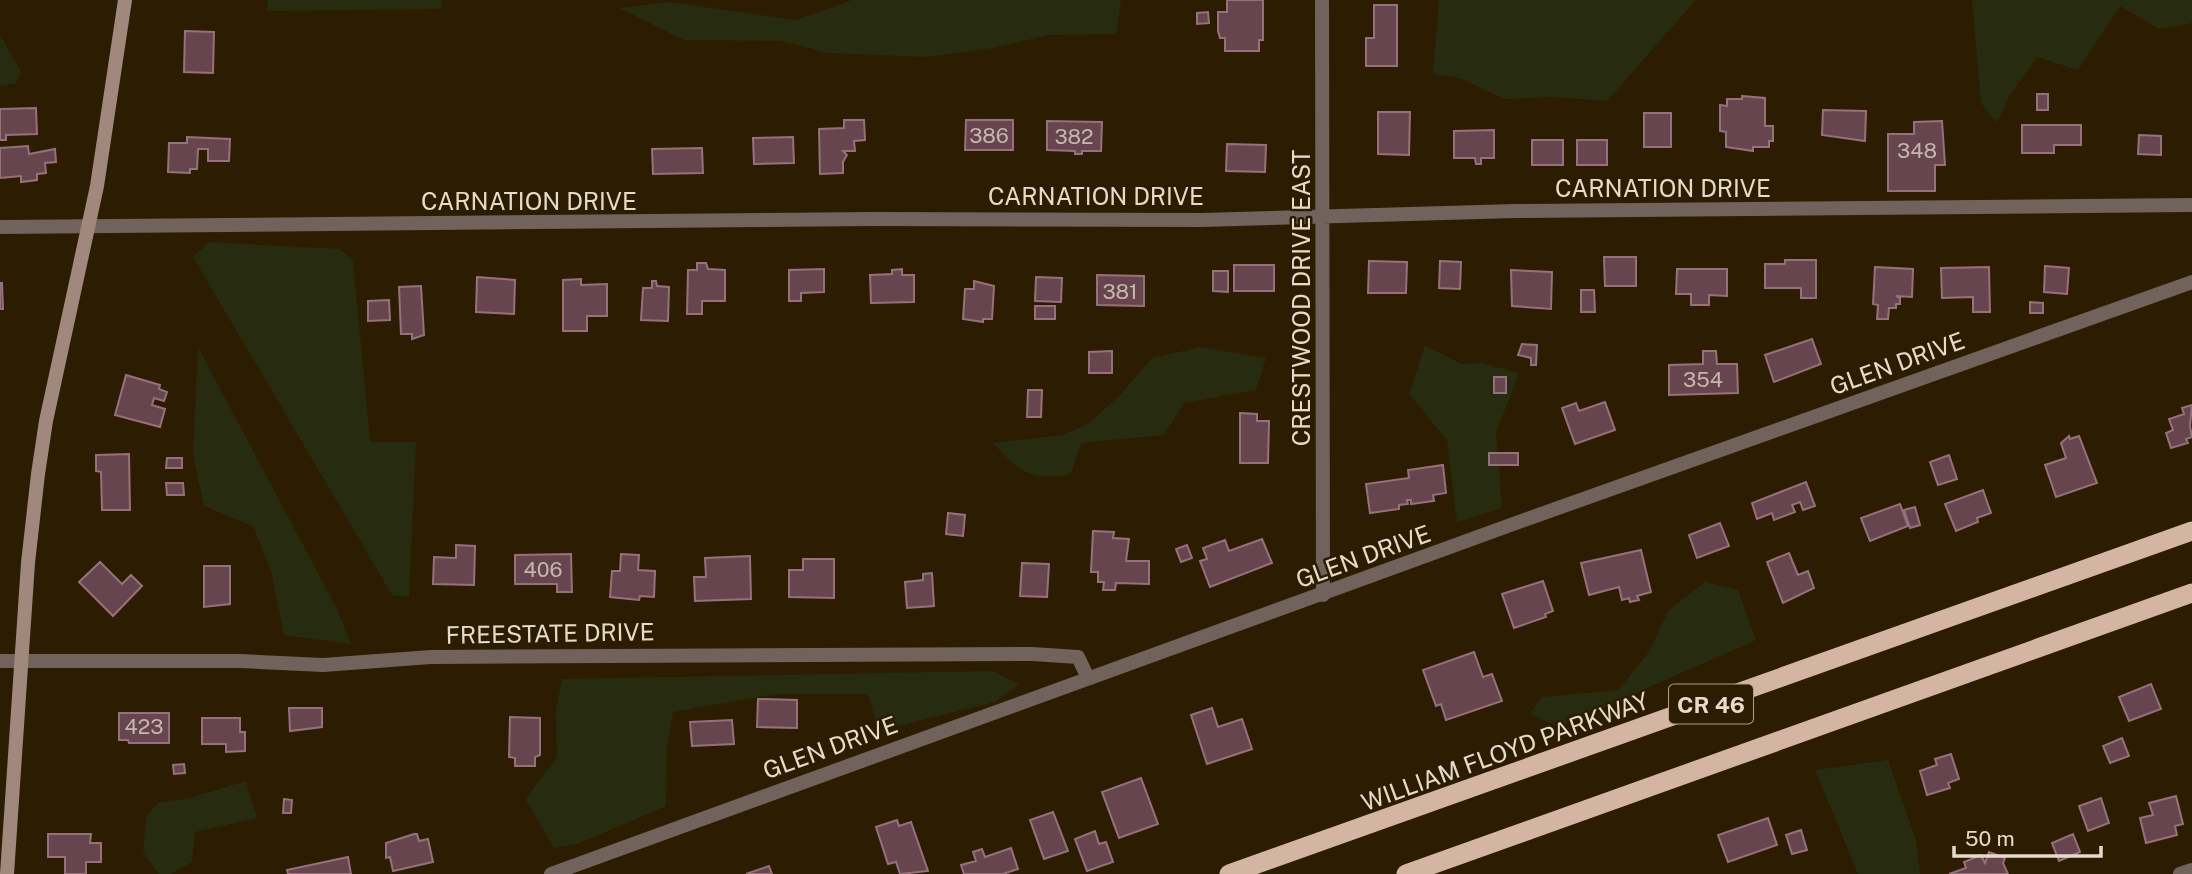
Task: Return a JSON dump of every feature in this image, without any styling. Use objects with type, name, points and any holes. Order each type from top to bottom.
[{"type":"highway","name":"WILLIAM FLOYD PARKWAY","points":[[1229,874],[2192,531]]},
{"type":"highway","name":"CR 46","points":[[1406,874],[2192,593]]},
{"type":"main road","points":[[7,874],[28,563],[46,421],[89,228],[125,0]]},
{"type":"street","name":"CRESTWOOD DRIVE EAST","points":[[1322,0],[1325,215],[1323,596]]},
{"type":"street","name":"CARNATION DRIVE","points":[[0,227],[874,219],[1202,220],[1325,215],[2192,205]]},
{"type":"street","name":"GLEN DRIVE","points":[[551,874],[1088,678],[1323,596],[1516,523],[2192,282]]},
{"type":"street","name":"FREESTATE DRIVE","points":[[0,661],[323,664],[431,657],[875,652],[1032,654],[1078,657],[1088,678]]},
{"type":"street","points":[[2180,874],[2192,870]]},
{"type":"green space","points":[[268,0],[441,0],[442,9],[266,11]]},
{"type":"green space","points":[[852,0],[1121,0],[1116,34],[1049,35],[992,48],[927,57],[828,53],[781,41],[684,40],[620,8],[669,2],[796,20]]},
{"type":"green space","points":[[1439,0],[1696,0],[1607,101],[1553,97],[1504,99],[1460,78],[1433,74]]},
{"type":"green space","points":[[1972,0],[2192,0],[2192,23],[2159,29],[2120,6],[2078,70],[2037,57],[2010,95],[1997,123],[1981,103]]},
{"type":"green space","points":[[0,35],[21,72],[16,83],[0,86]]},
{"type":"green space","points":[[209,242],[340,249],[353,261],[370,442],[416,442],[409,597],[392,595],[193,257]]},
{"type":"green space","points":[[1425,345],[1461,364],[1482,363],[1519,373],[1496,433],[1502,508],[1457,522],[1447,440],[1409,394]]},
{"type":"green space","points":[[198,347],[336,607],[351,644],[284,635],[271,571],[253,526],[204,506],[193,455]]},
{"type":"green space","points":[[1201,347],[1266,358],[1256,390],[1184,403],[1164,435],[1081,443],[1071,474],[1045,477],[1027,472],[1019,468],[993,443],[1063,435],[1088,424],[1119,396],[1152,358]]},
{"type":"green space","points":[[1705,582],[1738,590],[1756,640],[1559,727],[1530,714],[1542,697],[1618,690],[1649,652],[1668,611]]},
{"type":"green space","points":[[992,671],[1019,684],[995,702],[886,729],[877,725],[868,694],[775,694],[673,712],[667,748],[666,806],[577,844],[554,848],[525,799],[557,757],[556,711],[562,679]]},
{"type":"green space","points":[[1888,760],[1916,840],[1920,874],[1858,874],[1815,770]]},
{"type":"green space","points":[[246,781],[257,818],[195,832],[192,862],[171,874],[159,874],[143,852],[146,817],[158,803],[190,798]]},
{"type":"building","points":[[1227,0],[1263,0],[1263,40],[1259,40],[1259,51],[1225,51],[1225,38],[1220,38],[1218,31],[1218,12],[1227,12]]},
{"type":"building","points":[[1374,5],[1397,5],[1397,66],[1366,66],[1366,38],[1374,38]]},
{"type":"building","points":[[1208,12],[1209,23],[1197,24],[1197,13]]},
{"type":"building","points":[[185,31],[214,32],[213,73],[184,72]]},
{"type":"building","points":[[2037,94],[2048,94],[2048,110],[2037,110]]},
{"type":"building","points":[[1742,96],[1765,98],[1765,126],[1773,126],[1773,141],[1769,141],[1769,147],[1753,147],[1753,151],[1726,147],[1726,132],[1720,131],[1720,105],[1727,106],[1727,99],[1742,99]]},
{"type":"building","points":[[36,108],[37,134],[6,135],[6,140],[0,140],[0,109]]},
{"type":"building","points":[[1823,110],[1866,111],[1865,141],[1822,135]]},
{"type":"building","points":[[1378,112],[1410,112],[1409,155],[1378,154]]},
{"type":"building","points":[[1644,113],[1671,113],[1671,147],[1644,147]]},
{"type":"building","points":[[844,120],[864,120],[865,140],[854,141],[855,151],[843,151],[847,155],[843,162],[843,173],[820,174],[819,129],[844,128]]},
{"type":"building","points":[[966,120],[1013,120],[1013,150],[965,150]]},
{"type":"building","points":[[1047,121],[1102,122],[1101,151],[1082,151],[1082,154],[1075,154],[1075,151],[1047,150]]},
{"type":"building","points":[[1942,121],[1945,165],[1935,165],[1935,191],[1888,191],[1888,134],[1914,134],[1914,122]]},
{"type":"building","points":[[2022,125],[2081,125],[2081,145],[2054,145],[2054,153],[2022,153]]},
{"type":"building","points":[[1494,130],[1494,158],[1481,158],[1481,164],[1476,164],[1475,158],[1454,158],[1454,131]]},
{"type":"building","points":[[2139,135],[2161,136],[2161,155],[2138,154]]},
{"type":"building","points":[[187,137],[230,139],[229,161],[208,161],[208,149],[198,149],[197,169],[190,169],[190,173],[168,172],[169,143],[187,143]]},
{"type":"building","points":[[793,137],[794,163],[754,164],[753,138]]},
{"type":"building","points":[[1532,140],[1563,140],[1563,165],[1532,165]]},
{"type":"building","points":[[1577,140],[1607,140],[1607,165],[1577,165]]},
{"type":"building","points":[[1227,144],[1266,145],[1265,172],[1226,171]]},
{"type":"building","points":[[28,146],[29,154],[55,149],[56,162],[45,163],[46,173],[37,174],[37,180],[21,182],[21,176],[0,178],[0,148]]},
{"type":"building","points":[[702,148],[703,173],[653,174],[652,149]]},
{"type":"building","points":[[1604,257],[1636,257],[1636,286],[1605,286]]},
{"type":"building","points":[[1785,260],[1816,260],[1816,298],[1801,298],[1801,288],[1765,288],[1765,264],[1785,264]]},
{"type":"building","points":[[1369,261],[1407,262],[1406,293],[1368,293]]},
{"type":"building","points":[[1440,261],[1461,262],[1460,289],[1439,288]]},
{"type":"building","points":[[697,263],[706,263],[708,269],[725,270],[725,301],[702,301],[702,314],[687,314],[688,270],[697,270]]},
{"type":"building","points":[[1234,265],[1274,265],[1274,291],[1234,291]]},
{"type":"building","points":[[2045,266],[2069,268],[2067,294],[2044,292]]},
{"type":"building","points":[[1875,267],[1913,269],[1912,297],[1896,296],[1900,298],[1900,304],[1896,304],[1896,308],[1889,308],[1888,319],[1877,319],[1878,305],[1873,304]]},
{"type":"building","points":[[1989,267],[1990,312],[1973,312],[1973,297],[1942,298],[1941,268]]},
{"type":"building","points":[[824,269],[824,292],[801,293],[801,301],[789,301],[789,270]]},
{"type":"building","points":[[902,269],[902,275],[914,275],[914,302],[871,303],[870,275],[892,274],[892,270]]},
{"type":"building","points":[[1677,269],[1727,269],[1727,296],[1709,295],[1709,305],[1691,305],[1691,294],[1676,294]]},
{"type":"building","points":[[1511,270],[1552,272],[1551,309],[1512,306]]},
{"type":"building","points":[[1213,271],[1228,271],[1228,292],[1213,291]]},
{"type":"building","points":[[1097,275],[1144,276],[1144,306],[1097,305]]},
{"type":"building","points":[[477,277],[515,280],[514,314],[476,312]]},
{"type":"building","points":[[1036,277],[1062,278],[1061,302],[1035,301]]},
{"type":"building","points":[[581,279],[581,285],[607,284],[607,316],[587,316],[587,331],[563,331],[563,280]]},
{"type":"building","points":[[652,281],[656,281],[657,286],[669,287],[668,321],[641,320],[643,288],[652,288]]},
{"type":"building","points":[[974,281],[994,286],[992,319],[983,319],[983,322],[963,319],[965,289],[974,289]]},
{"type":"building","points":[[2,283],[3,309],[0,309]]},
{"type":"building","points":[[421,286],[424,335],[412,339],[412,334],[401,334],[399,287]]},
{"type":"building","points":[[1581,290],[1594,290],[1595,312],[1581,312]]},
{"type":"building","points":[[389,300],[390,320],[368,321],[368,301]]},
{"type":"building","points":[[2030,302],[2043,303],[2043,313],[2030,313]]},
{"type":"building","points":[[1035,306],[1055,306],[1055,319],[1035,319]]},
{"type":"building","points":[[1812,339],[1821,364],[1774,382],[1765,355]]},
{"type":"building","points":[[1522,344],[1537,345],[1536,365],[1531,365],[1531,358],[1518,355]]},
{"type":"building","points":[[1112,351],[1112,373],[1089,373],[1089,352]]},
{"type":"building","points":[[1703,351],[1716,351],[1717,364],[1737,364],[1738,393],[1669,395],[1669,365],[1703,364]]},
{"type":"building","points":[[126,375],[160,385],[159,389],[167,392],[164,401],[154,398],[152,405],[165,409],[160,427],[115,415]]},
{"type":"building","points":[[1494,377],[1506,377],[1506,393],[1494,393]]},
{"type":"building","points":[[1028,390],[1042,390],[1041,417],[1027,417]]},
{"type":"building","points":[[1605,402],[1615,430],[1575,444],[1562,408],[1576,403],[1579,411]]},
{"type":"building","points":[[2192,405],[2192,437],[2186,439],[2188,443],[2171,448],[2166,433],[2173,430],[2169,419],[2184,414],[2182,408]]},
{"type":"building","points":[[1240,413],[1257,414],[1257,421],[1269,421],[1268,463],[1240,463]]},
{"type":"building","points":[[2069,436],[2070,439],[2079,436],[2097,483],[2056,497],[2045,465],[2066,458],[2061,443]]},
{"type":"building","points":[[1489,453],[1518,453],[1518,465],[1489,465]]},
{"type":"building","points":[[129,454],[130,510],[102,510],[101,472],[96,471],[96,455]]},
{"type":"building","points":[[1949,455],[1957,479],[1938,485],[1930,462]]},
{"type":"building","points":[[167,458],[182,458],[182,468],[166,468]]},
{"type":"building","points":[[1443,465],[1446,493],[1433,495],[1434,501],[1411,504],[1411,500],[1407,500],[1408,504],[1399,505],[1399,509],[1370,513],[1366,484],[1409,478],[1408,470]]},
{"type":"building","points":[[1806,482],[1815,506],[1803,510],[1800,502],[1792,505],[1795,512],[1774,520],[1772,513],[1757,519],[1752,503]]},
{"type":"building","points":[[166,483],[183,483],[184,495],[167,495]]},
{"type":"building","points":[[1983,490],[1991,513],[1956,531],[1945,504]]},
{"type":"building","points":[[1900,504],[1908,526],[1870,541],[1861,518]]},
{"type":"building","points":[[1915,507],[1920,525],[1910,528],[1904,510]]},
{"type":"building","points":[[948,513],[965,515],[963,536],[946,534]]},
{"type":"building","points":[[1720,523],[1729,546],[1697,558],[1689,535]]},
{"type":"building","points":[[1093,531],[1114,532],[1113,538],[1129,539],[1126,561],[1149,561],[1149,584],[1116,583],[1115,590],[1103,590],[1104,582],[1098,582],[1098,572],[1091,572]]},
{"type":"building","points":[[1262,539],[1272,563],[1210,587],[1200,561],[1207,559],[1203,548],[1225,540],[1229,551]]},
{"type":"building","points":[[456,545],[475,546],[474,585],[433,584],[434,557],[456,558]]},
{"type":"building","points":[[1187,545],[1192,558],[1181,562],[1176,549]]},
{"type":"building","points":[[1641,550],[1651,592],[1637,596],[1639,600],[1630,602],[1629,598],[1622,600],[1619,587],[1589,595],[1581,563]]},
{"type":"building","points":[[1789,553],[1798,575],[1808,571],[1814,588],[1783,603],[1767,562]]},
{"type":"building","points":[[571,554],[572,592],[557,592],[557,584],[515,584],[515,555]]},
{"type":"building","points":[[621,554],[639,555],[638,570],[655,571],[654,597],[640,596],[639,600],[610,597],[612,571],[620,571]]},
{"type":"building","points":[[750,556],[751,599],[695,601],[694,577],[706,577],[705,558]]},
{"type":"building","points":[[803,559],[834,559],[834,598],[789,597],[789,570],[803,570]]},
{"type":"building","points":[[100,562],[122,584],[131,575],[142,586],[113,616],[79,582]]},
{"type":"building","points":[[1022,563],[1049,564],[1047,597],[1020,596]]},
{"type":"building","points":[[204,566],[230,566],[230,604],[204,607]]},
{"type":"building","points":[[932,573],[934,606],[907,608],[905,582],[923,580],[923,574]]},
{"type":"building","points":[[1543,581],[1553,611],[1545,614],[1546,617],[1514,628],[1502,594]]},
{"type":"building","points":[[1474,652],[1483,677],[1492,674],[1502,701],[1446,720],[1441,704],[1436,706],[1423,670]]},
{"type":"building","points":[[2151,684],[2161,709],[2129,721],[2119,697]]},
{"type":"building","points":[[758,699],[797,700],[797,728],[757,727]]},
{"type":"building","points":[[289,708],[322,708],[322,727],[290,731]]},
{"type":"building","points":[[1212,708],[1218,727],[1242,719],[1252,749],[1207,764],[1191,715]]},
{"type":"building","points":[[119,713],[169,713],[169,743],[129,743],[128,740],[119,740]]},
{"type":"building","points":[[510,717],[540,718],[540,755],[535,757],[535,766],[515,766],[515,758],[509,757]]},
{"type":"building","points":[[202,718],[240,718],[240,732],[245,732],[245,751],[226,752],[226,744],[202,744]]},
{"type":"building","points":[[732,720],[734,744],[692,746],[690,722]]},
{"type":"building","points":[[2122,738],[2129,756],[2110,763],[2103,746]]},
{"type":"building","points":[[1951,754],[1959,779],[1948,783],[1950,788],[1927,795],[1920,771],[1937,765],[1935,759]]},
{"type":"building","points":[[184,764],[185,773],[174,774],[173,765]]},
{"type":"building","points":[[1141,778],[1158,824],[1119,838],[1102,792]]},
{"type":"building","points":[[2176,796],[2183,824],[2175,826],[2177,835],[2146,843],[2140,818],[2153,815],[2149,803]]},
{"type":"building","points":[[2101,798],[2109,823],[2088,831],[2079,806]]},
{"type":"building","points":[[284,799],[292,800],[291,813],[283,813]]},
{"type":"building","points":[[1053,812],[1068,851],[1044,859],[1030,820]]},
{"type":"building","points":[[1768,818],[1777,845],[1728,862],[1718,835]]},
{"type":"building","points":[[897,820],[899,826],[911,822],[928,871],[900,874],[896,862],[888,864],[876,827]]},
{"type":"building","points":[[1801,830],[1807,850],[1792,854],[1786,835]]},
{"type":"building","points":[[1095,831],[1099,844],[1106,842],[1113,862],[1087,871],[1075,839]]},
{"type":"building","points":[[48,834],[91,834],[90,843],[101,843],[101,862],[86,862],[86,874],[65,874],[65,857],[48,857]]},
{"type":"building","points":[[417,834],[419,841],[428,839],[433,862],[393,871],[390,857],[386,858],[386,843]]},
{"type":"building","points":[[2073,834],[2080,852],[2059,861],[2052,843]]},
{"type":"building","points":[[1011,848],[1018,869],[1003,874],[964,874],[961,865],[976,861],[973,852],[982,849],[985,857]]},
{"type":"building","points":[[1989,852],[2005,858],[2003,863],[2008,874],[1949,874],[1966,868],[1964,862],[1981,855],[1985,863]]},
{"type":"building","points":[[348,857],[351,874],[288,874],[287,870]]},
{"type":"building","points":[[769,866],[772,874],[746,874]]}]
